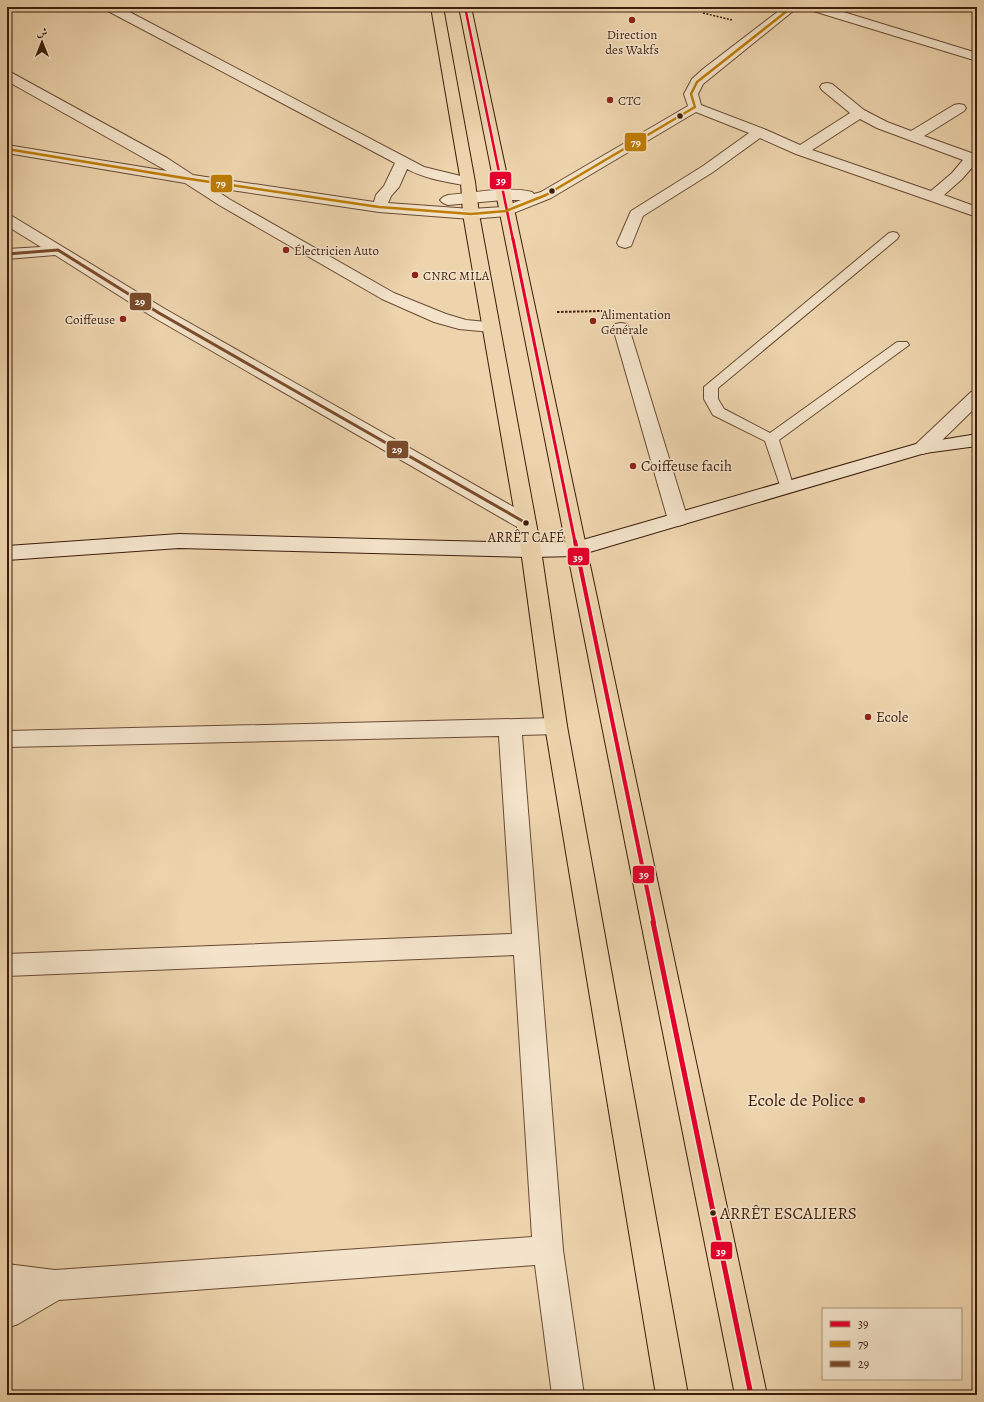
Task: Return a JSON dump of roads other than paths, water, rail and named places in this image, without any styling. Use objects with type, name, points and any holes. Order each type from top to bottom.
[{"type":"main road","points":[[436,7],[531,550],[556,726],[672,1395]]},
{"type":"main road","points":[[465,7],[751,1395]]},
{"type":"street","points":[[110,7],[419,170],[433,174],[469,198]]},
{"type":"street","points":[[695,108],[691,94],[698,82],[708,72],[792,7]]},
{"type":"street","points":[[814,7],[977,57]]},
{"type":"street","points":[[7,76],[162,161],[224,202],[388,296],[440,318],[466,325],[491,327]]},
{"type":"street","points":[[827,88],[860,112],[882,125],[975,160],[933,196]]},
{"type":"street","points":[[7,149],[190,179],[381,201],[469,198],[505,203],[546,195],[695,108]]},
{"type":"street","points":[[695,108],[759,132],[801,151],[977,212]]},
{"type":"street","points":[[913,136],[959,108]]},
{"type":"street","points":[[801,151],[860,112]]},
{"type":"street","points":[[625,243],[636,214],[708,169],[759,132]]},
{"type":"street","points":[[7,137],[162,161],[381,201]]},
{"type":"street","points":[[381,201],[391,187],[403,161]]},
{"type":"street","points":[[7,219],[159,313],[526,523]]},
{"type":"street","points":[[7,254],[58,250]]},
{"type":"street","points":[[621,328],[678,520]]},
{"type":"street","points":[[923,448],[977,396]]},
{"type":"street","points":[[7,553],[179,541],[576,550],[923,448],[977,440]]},
{"type":"street","points":[[7,739],[556,726]]},
{"type":"street","points":[[510,727],[548,1250],[568,1395]]},
{"type":"street","points":[[7,965],[525,944]]},
{"type":"street","points":[[7,1279],[55,1285],[548,1250]]},
{"type":"street","points":[[7,1313],[55,1285]]},
{"type":"lane","points":[[787,488],[771,439],[718,412],[710,399],[710,387],[893,236]]},
{"type":"lane","points":[[771,439],[902,345]]},
{"type":"place","name":"Direction des Wakfs","points":[[632,20]]},
{"type":"place","name":"CTC","points":[[610,100]]},
{"type":"place","name":"Électricien Auto","points":[[286,250]]},
{"type":"place","name":"CNRC MILA","points":[[415,275]]},
{"type":"place","name":"Coiffeuse","points":[[123,319]]},
{"type":"place","name":"Alimentation Générale","points":[[593,321]]},
{"type":"place","name":"Coiffeuse facih","points":[[633,466]]},
{"type":"place","name":"ARRÊT CAFÉ","points":[[526,523]]},
{"type":"place","name":"Ecole","points":[[868,717]]},
{"type":"place","name":"Ecole de Police","points":[[862,1100]]},
{"type":"place","name":"ARRÊT ESCALIERS","points":[[713,1213]]}]
